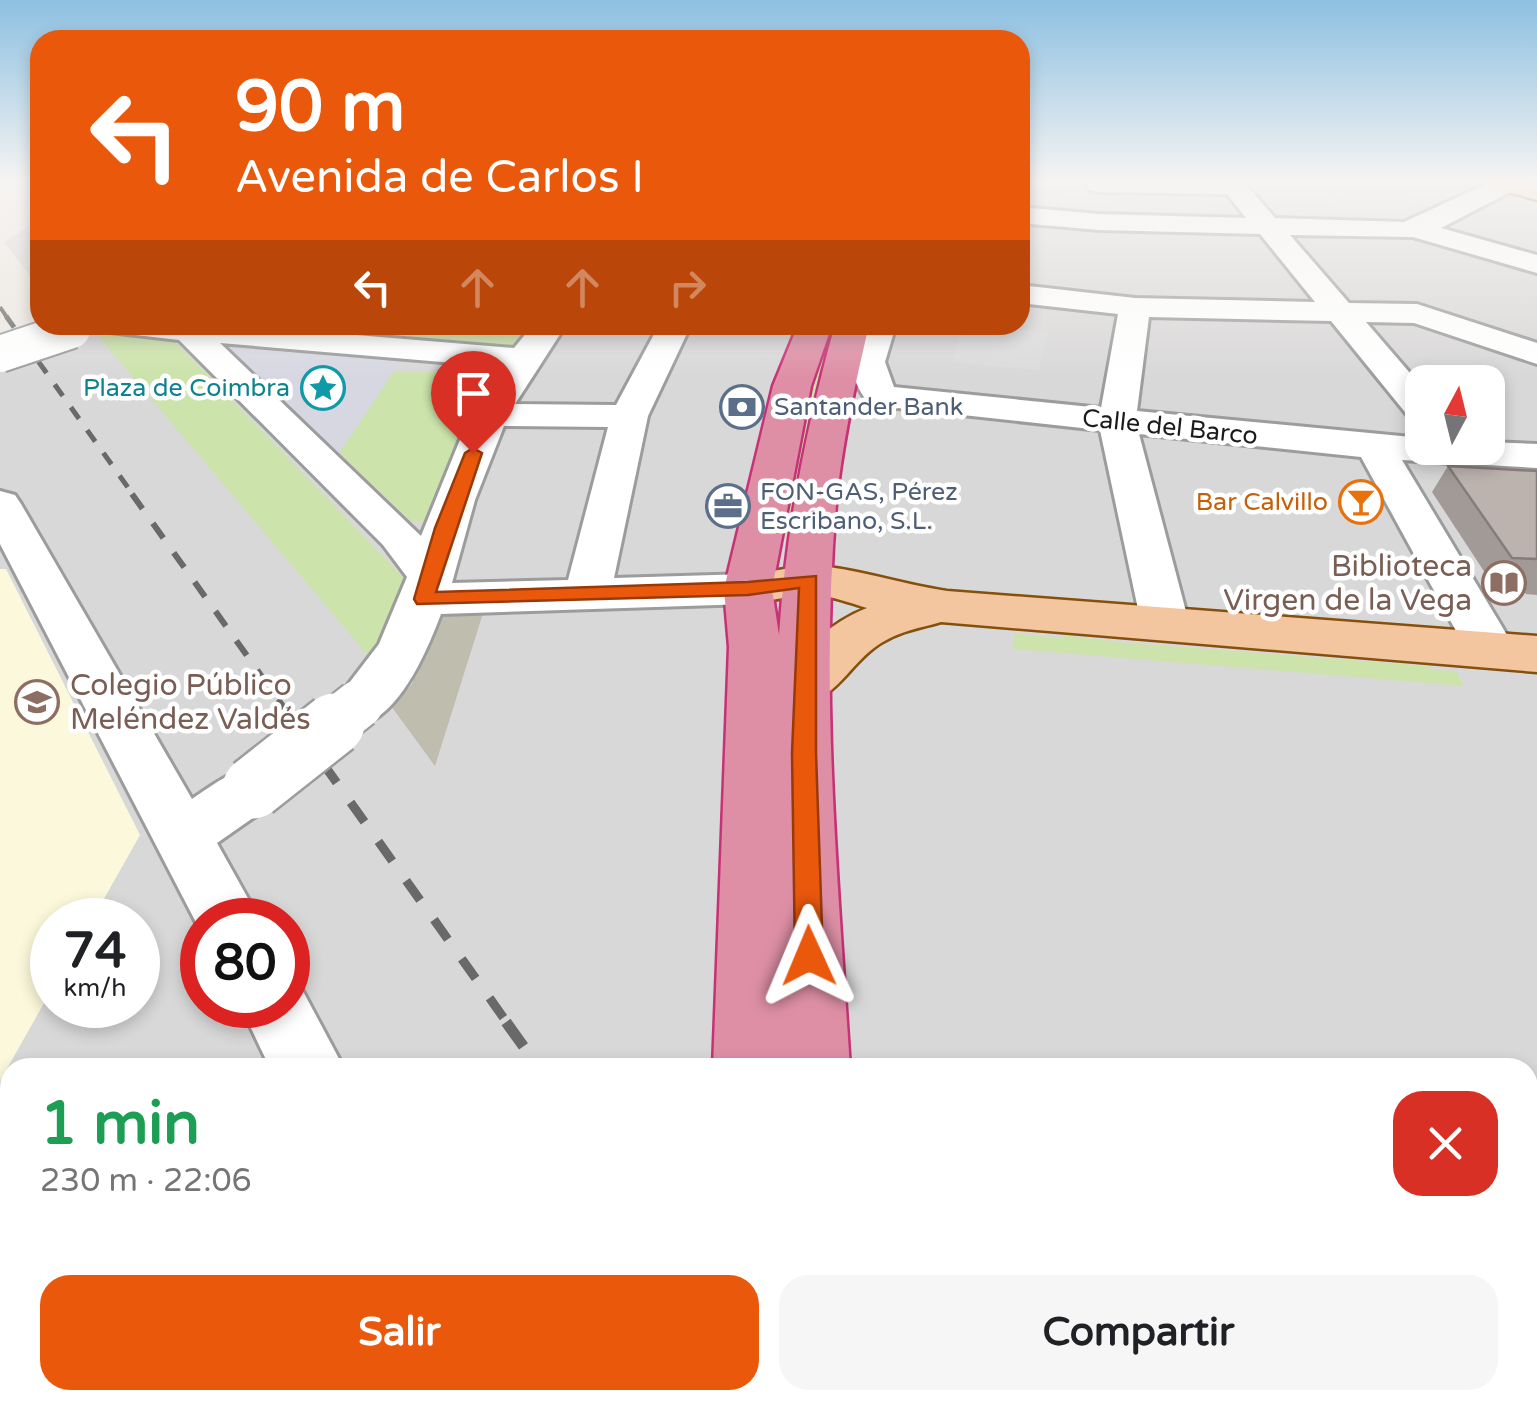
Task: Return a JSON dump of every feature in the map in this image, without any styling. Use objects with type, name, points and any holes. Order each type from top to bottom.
[{"type":"highway","points":[[751,1058],[752,618],[763,519],[792,386],[811,335]]},
{"type":"highway","points":[[815,511],[832,388],[849,335]]},
{"type":"highway","points":[[812,1058],[804,686],[879,597]]},
{"type":"main road","points":[[815,511],[829,552],[842,574],[879,597]]},
{"type":"main road","points":[[763,519],[784,564],[879,597]]},
{"type":"main road","points":[[804,686],[879,597]]},
{"type":"main road","points":[[752,618],[770,608],[879,597],[1514,652]]},
{"type":"street","points":[[1284,246],[1405,389]]},
{"type":"street","points":[[1474,246],[1537,264]]},
{"type":"street","points":[[1030,295],[1135,308],[1417,314],[1537,354]]},
{"type":"street","points":[[1135,308],[1116,422],[1165,623]]},
{"type":"street","points":[[0,354],[56,335]]},
{"type":"street","points":[[210,335],[398,536],[428,589]]},
{"type":"street","points":[[221,335],[521,359]]},
{"type":"street","points":[[182,836],[253,788],[382,682],[399,658],[428,589],[444,528],[489,415],[521,359],[541,335]]},
{"type":"street","points":[[586,596],[629,416],[671,335]]},
{"type":"street","name":"Calle del Barco","points":[[877,335],[866,366],[870,384],[882,397],[1405,448]]},
{"type":"street","points":[[489,415],[629,416]]},
{"type":"street","points":[[1390,448],[1379,453],[1385,465],[1514,652]]},
{"type":"street","name":"Calle del Barco","points":[[1505,456],[1532,459]]},
{"type":"street","points":[[0,504],[13,554],[216,898]]},
{"type":"street","points":[[398,536],[426,537],[444,528]]},
{"type":"street","points":[[428,589],[586,596],[752,618]]},
{"type":"street","points":[[286,1028],[303,1058]]},
{"type":"shaded area","points":[[7,246],[30,246],[30,275]]},
{"type":"shaded area","points":[[1030,246],[1537,246],[1537,1058],[0,1058],[0,338],[30,328],[30,335],[1030,335]]},
{"type":"shaded area","points":[[1049,332],[1038,370],[952,362],[961,335]]},
{"type":"shaded area","name":"Plaza de Coimbra","points":[[225,339],[407,352],[334,455],[220,344]]},
{"type":"shaded area","name":"Colegio Público Meléndez Valdés","points":[[0,569],[6,569],[140,835],[104,898],[30,898],[30,1028],[13,1058],[0,1058]]},
{"type":"shaded area","points":[[484,610],[435,766],[391,706],[412,684],[437,611]]},
{"type":"green space","points":[[97,335],[171,337],[404,578],[371,659]]},
{"type":"green space","points":[[353,335],[526,335],[513,349]]},
{"type":"green space","points":[[826,335],[835,335],[811,429],[795,536],[784,538],[790,457]]},
{"type":"green space","points":[[393,371],[497,373],[469,423],[429,521],[411,521],[339,453]]},
{"type":"green space","points":[[1015,634],[1430,666],[1433,670],[1456,671],[1464,686],[1012,649]]},
{"type":"building","points":[[1448,466],[1537,471],[1537,559],[1512,558]]},
{"type":"railway","points":[[0,307],[6,316]]},
{"type":"railway","points":[[6,316],[134,496]]},
{"type":"railway","points":[[132,494],[297,726]]},
{"type":"railway","points":[[295,724],[508,1024]]},
{"type":"railway","points":[[506,1022],[532,1058]]},
{"type":"place","name":"Plaza de Coimbra","points":[[323,388]]},
{"type":"place","name":"Santander Bank","points":[[742,407]]},
{"type":"place","name":"Bar Calvillo","points":[[1361,502]]},
{"type":"place","name":"FON-GAS, Pérez Escribano, S.L.","points":[[728,506]]},
{"type":"place","name":"Biblioteca Virgen de la Vega","points":[[1504,583]]},
{"type":"place","name":"Colegio Público Meléndez Valdés","points":[[37,702]]},
{"type":"route","points":[[473,453],[444,528],[424,599],[748,589],[809,580],[804,753],[809,956]]}]
